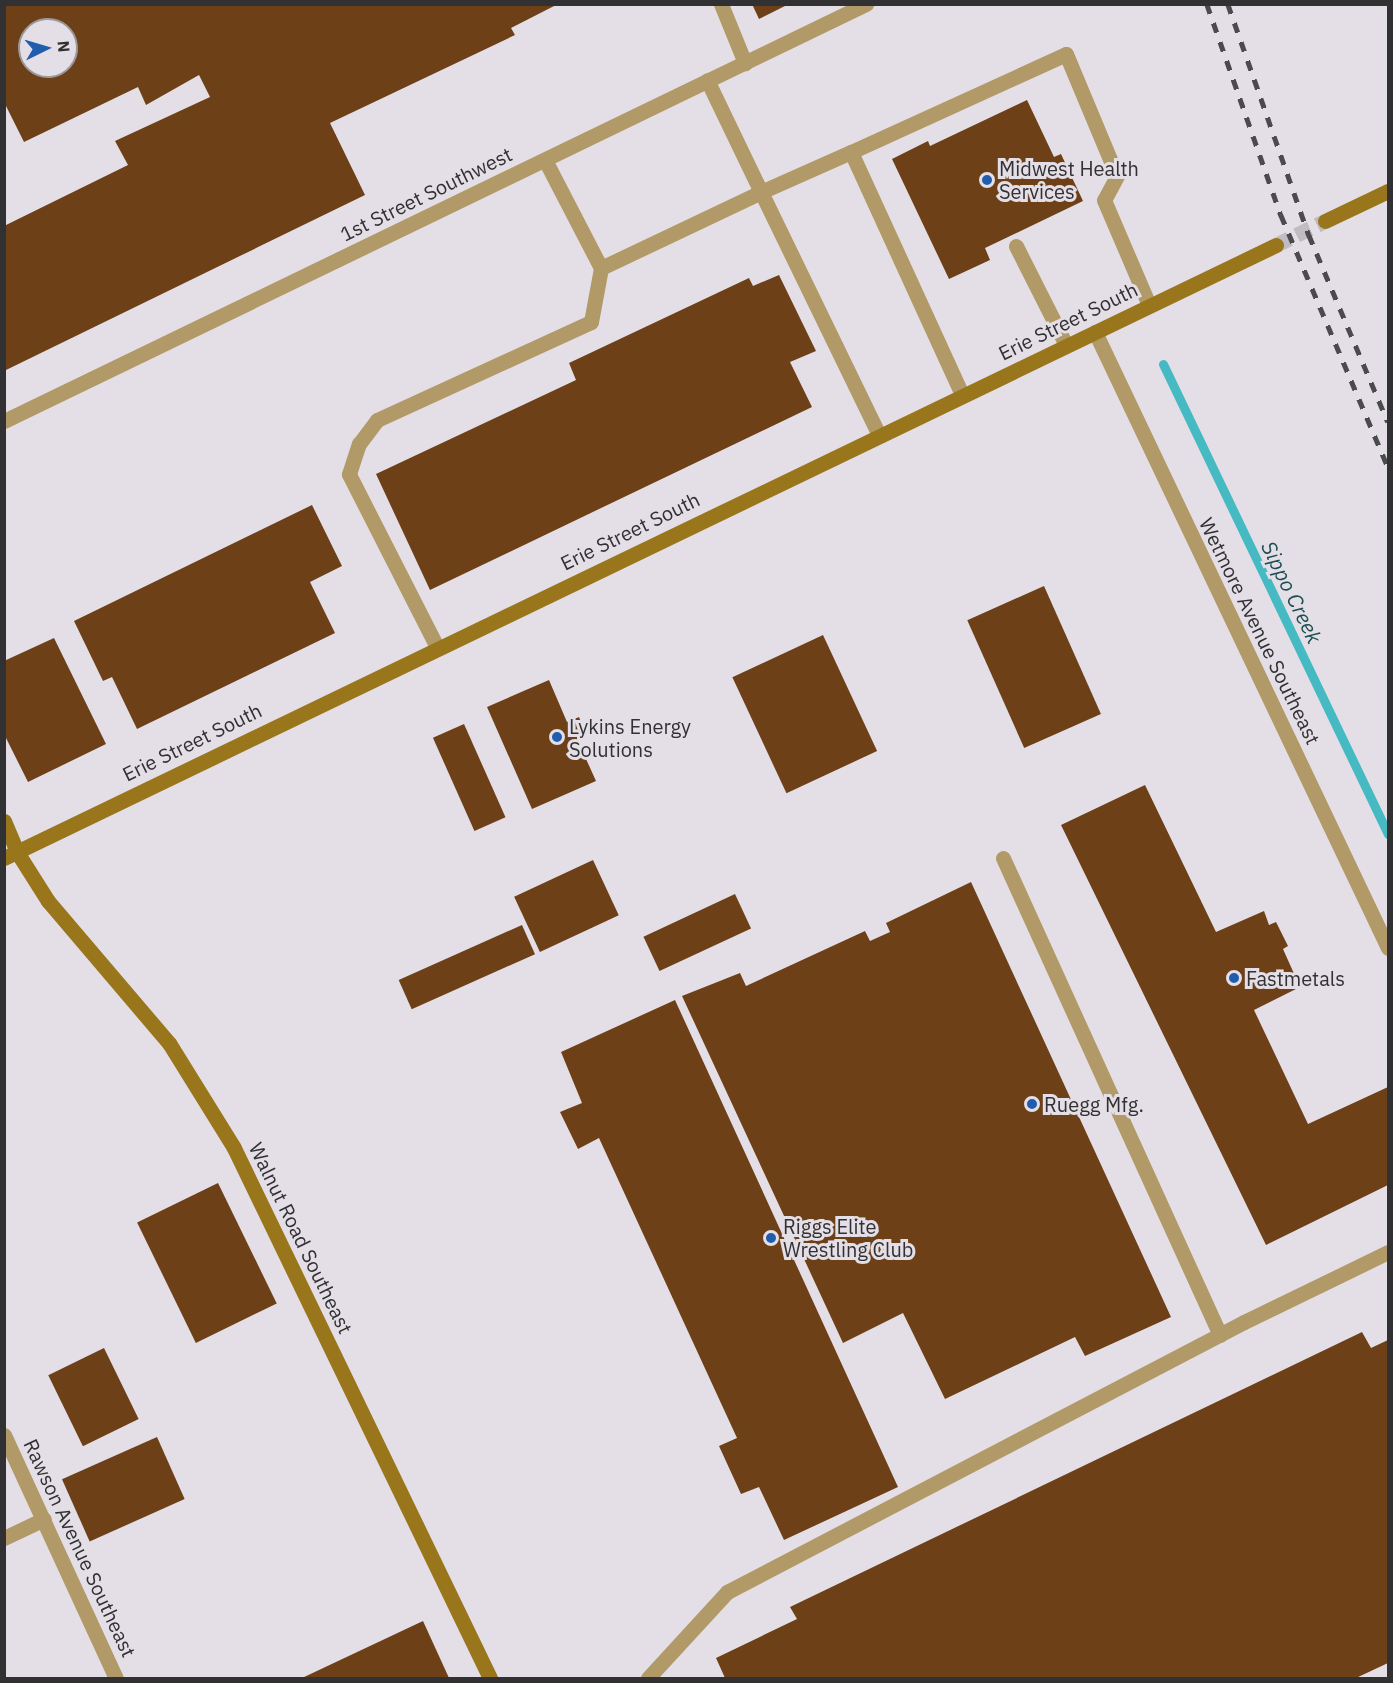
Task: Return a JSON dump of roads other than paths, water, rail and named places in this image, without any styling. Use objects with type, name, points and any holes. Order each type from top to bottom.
[{"type":"main road","points":[[1325,221],[1389,191]]},
{"type":"main road","name":"Erie Street South","points":[[11,855],[1149,304],[1276,246]]},
{"type":"main road","name":"Walnut Road Southeast","points":[[4,821],[11,855],[140,1006],[202,1091],[282,1244],[489,1678]]},
{"type":"street","points":[[721,4],[745,63]]},
{"type":"street","name":"1st Street Southwest","points":[[4,421],[865,5]]},
{"type":"street","points":[[602,268],[761,192],[1066,54],[1117,176],[1104,200],[1149,304]]},
{"type":"street","points":[[707,80],[879,435]]},
{"type":"street","points":[[851,152],[962,395]]},
{"type":"street","points":[[437,647],[350,474],[359,444],[377,420],[591,322],[602,268],[545,160]]},
{"type":"street","points":[[1016,246],[1066,345]]},
{"type":"street","name":"Wetmore Avenue Southeast","points":[[1095,332],[1389,948]]},
{"type":"street","points":[[1003,858],[1220,1335]]},
{"type":"street","points":[[648,1678],[727,1592],[1220,1335],[1389,1252]]},
{"type":"street","name":"Rawson Avenue Southeast","points":[[4,1435],[116,1678]]},
{"type":"street","points":[[4,1538],[44,1519]]},
{"type":"waterway","name":"Sippo Creek","points":[[1163,364],[1388,834]]},
{"type":"tunnel","points":[[1276,245],[1325,221]]},
{"type":"railway","points":[[1207,4],[1281,215],[1388,467]]},
{"type":"railway","points":[[1228,4],[1309,235],[1388,422]]},
{"type":"place","name":"Midwest Health Services","points":[[987,180]]},
{"type":"place","name":"Lykins Energy Solutions","points":[[557,737]]},
{"type":"place","name":"Fastmetals","points":[[1234,978]]},
{"type":"place","name":"Ruegg Mfg.","points":[[1032,1104]]},
{"type":"place","name":"Riggs Elite Wrestling Club","points":[[771,1238]]}]
